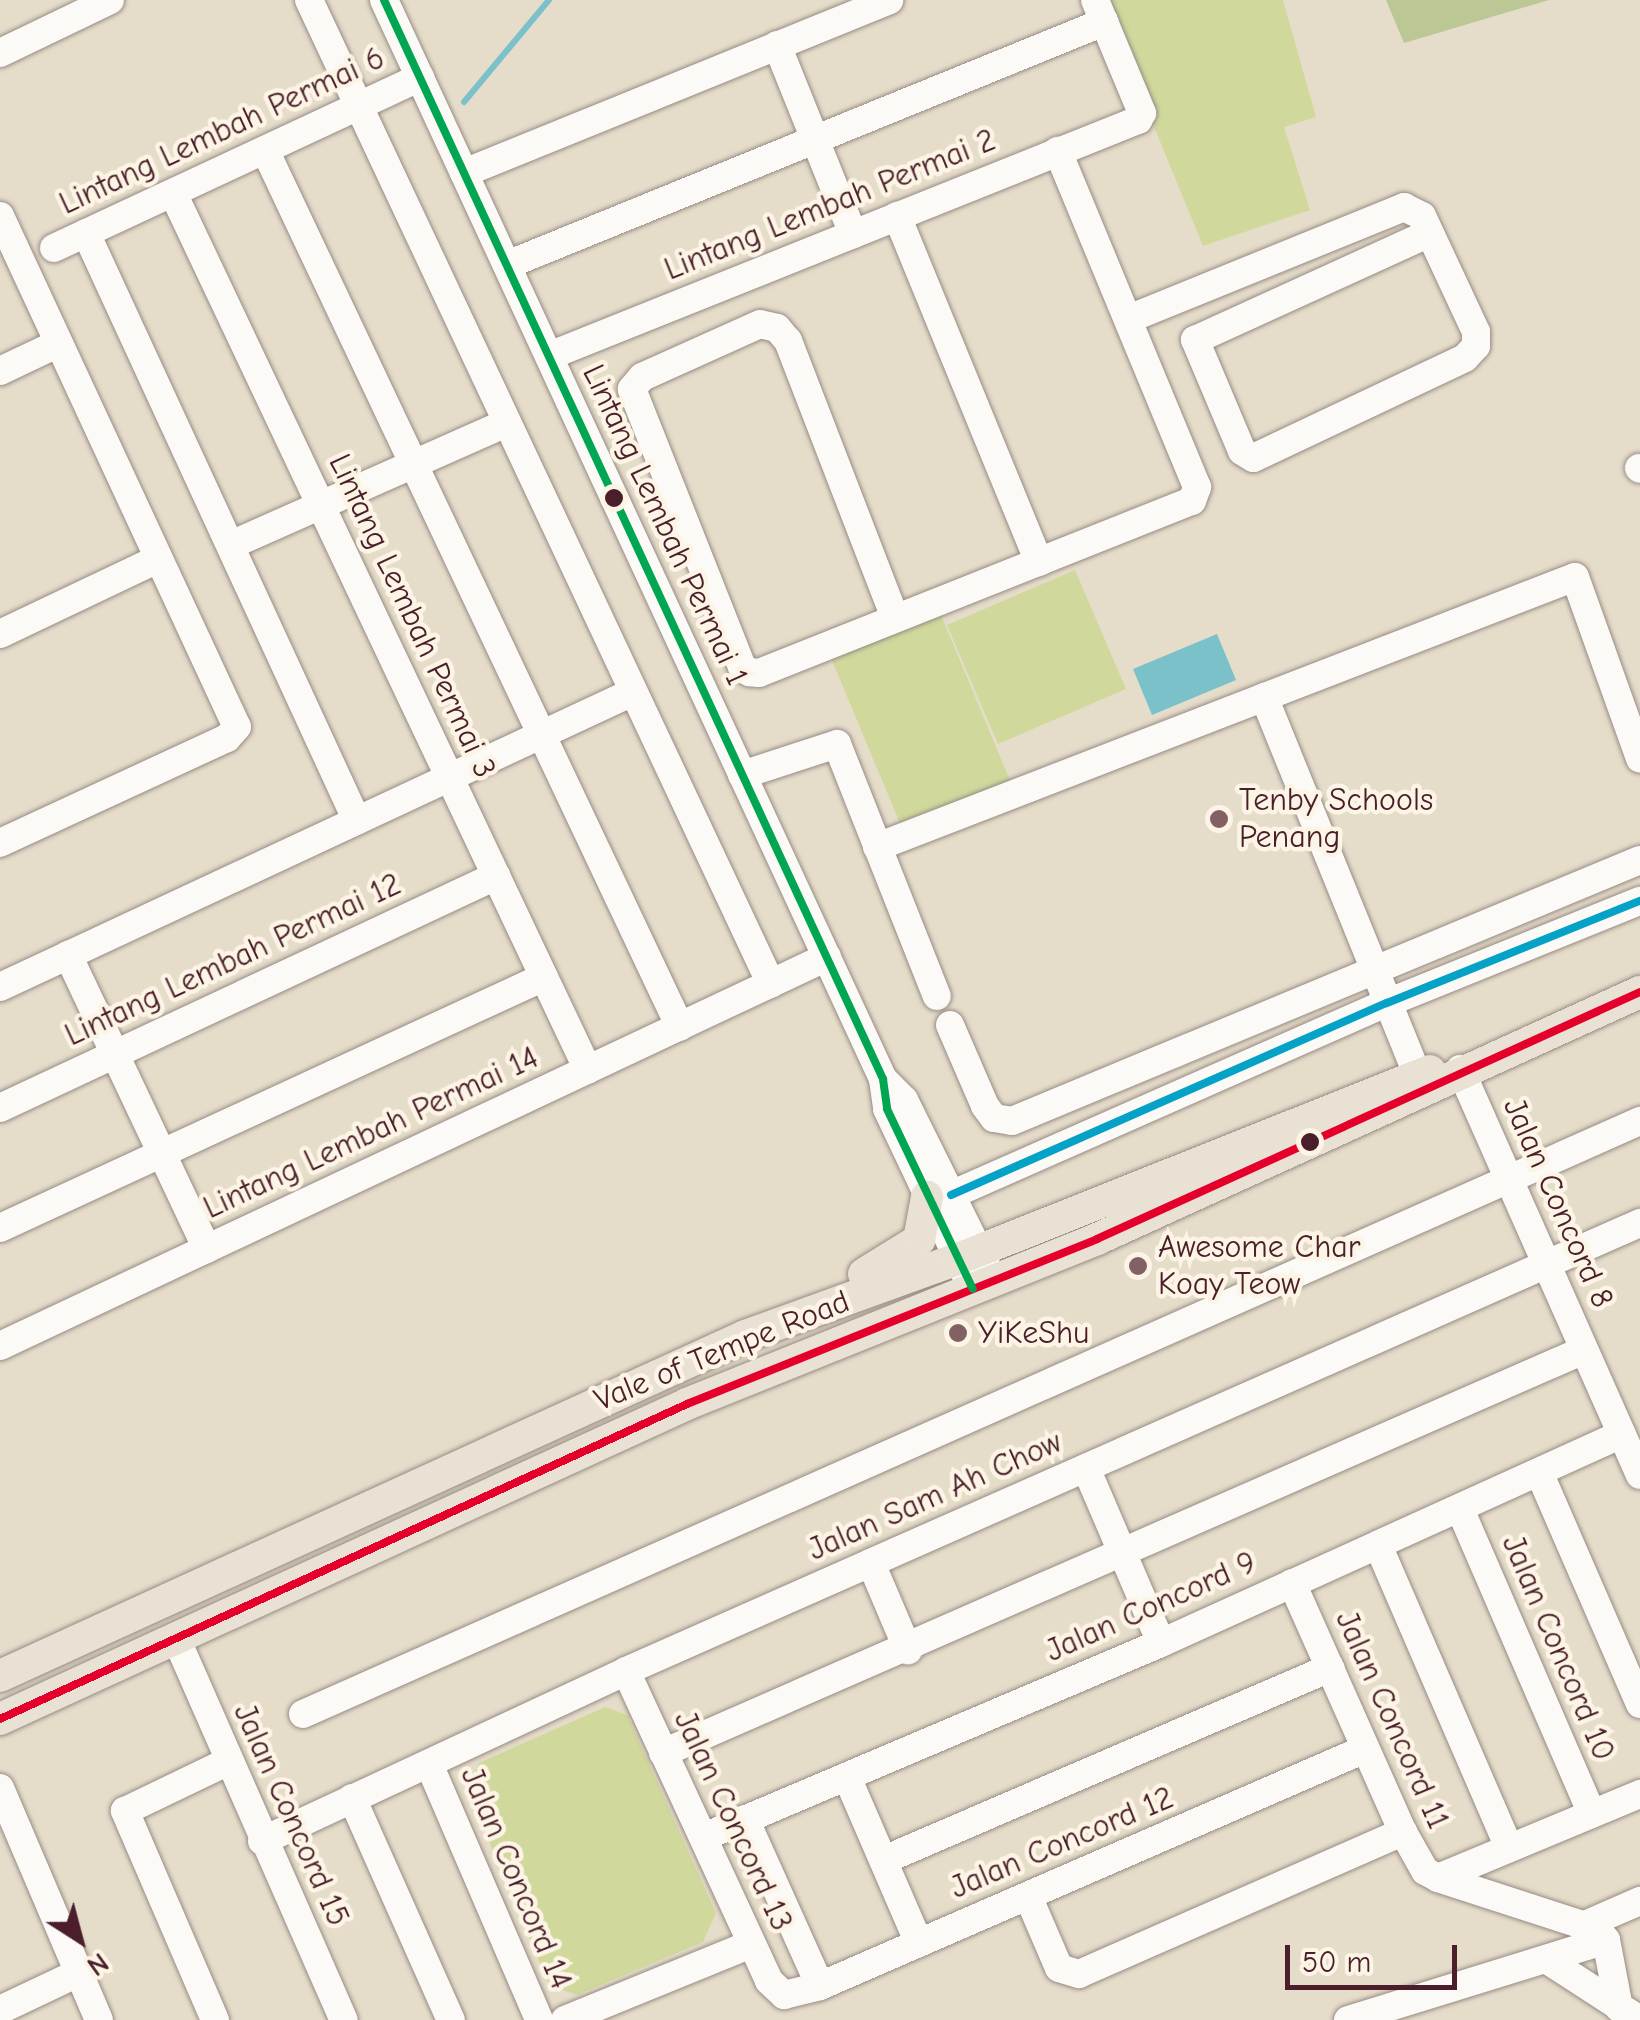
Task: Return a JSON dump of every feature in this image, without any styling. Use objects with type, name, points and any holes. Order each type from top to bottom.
[{"type":"main road","name":"Vale of Tempe Road","points":[[0,1719],[687,1404],[983,1285],[1420,1094],[1460,1069],[1640,992]]},
{"type":"main road","name":"Vale of Tempe Road","points":[[0,1676],[745,1336],[968,1255],[1416,1072],[1460,1069]]},
{"type":"main road","points":[[745,1336],[911,1249],[939,1196]]},
{"type":"street","points":[[0,53],[110,0]]},
{"type":"street","points":[[309,0],[771,984]]},
{"type":"street","name":"Lintang Lembah Permai 1","points":[[384,0],[884,1079],[886,1109],[939,1196],[983,1285]]},
{"type":"street","points":[[464,173],[890,0]]},
{"type":"street","points":[[507,266],[815,139],[1100,11]]},
{"type":"street","name":"Lintang Lembah Permai 2","points":[[548,356],[1138,120],[1142,113],[1100,11]]},
{"type":"street","points":[[777,46],[854,234]]},
{"type":"street","name":"Lintang Lembah Permai 6","points":[[54,248],[420,77]]},
{"type":"street","points":[[265,150],[680,1027]]},
{"type":"street","points":[[895,618],[788,341],[776,328],[760,324],[642,377],[632,389],[742,667],[759,674],[1039,562],[1196,494],[1131,318],[1058,150]]},
{"type":"street","name":"Lintang Lembah Permai 3","points":[[173,193],[588,1070]]},
{"type":"street","points":[[1131,318],[1404,206],[1415,208],[1430,233],[1476,346],[1465,358],[1246,457],[1195,340],[1430,233]]},
{"type":"street","points":[[0,216],[236,726],[227,738],[0,844]]},
{"type":"street","points":[[897,216],[1039,562]]},
{"type":"street","points":[[86,233],[357,821]]},
{"type":"street","points":[[0,372],[59,342]]},
{"type":"street","points":[[230,546],[506,423]]},
{"type":"street","points":[[0,634],[158,559]]},
{"type":"street","points":[[878,847],[1574,577],[1640,759]]},
{"type":"street","points":[[0,986],[633,692]]},
{"type":"street","points":[[1264,697],[1416,1072]]},
{"type":"street","points":[[742,774],[836,744],[937,996]]},
{"type":"street","points":[[950,1025],[984,1106],[994,1118],[1012,1122],[1640,860]]},
{"type":"street","name":"Lintang Lembah Permai 12","points":[[0,1108],[496,876]]},
{"type":"street","points":[[939,1196],[1386,1003],[1640,900]]},
{"type":"street","points":[[1465,933],[1477,966]]},
{"type":"street","points":[[68,956],[208,1249]]},
{"type":"street","name":"Lintang Lembah Permai 14","points":[[0,1346],[827,957]]},
{"type":"street","points":[[0,1228],[544,978]]},
{"type":"street","name":"Jalan Concord 8","points":[[1460,1069],[1640,1476]]},
{"type":"street","points":[[303,1714],[1640,1120]]},
{"type":"street","name":"Jalan Sam Ah Chow","points":[[262,1841],[626,1671],[1639,1226]]},
{"type":"street","points":[[664,1753],[908,1650],[1584,1350]]},
{"type":"street","name":"Jalan Concord 9","points":[[704,1837],[1161,1643],[1622,1434]]},
{"type":"street","points":[[1086,1468],[1161,1643]]},
{"type":"street","points":[[1539,1472],[1640,1704]]},
{"type":"street","name":"Jalan Concord 10","points":[[1460,1509],[1592,1814]]},
{"type":"street","points":[[1378,1545],[1509,1848]]},
{"type":"street","points":[[871,1563],[908,1650]]},
{"type":"street","name":"Jalan Concord 11","points":[[1292,1583],[1403,1832],[1425,1871],[1438,1878]]},
{"type":"street","name":"Jalan Concord 15","points":[[176,1638],[262,1841],[344,2020]]},
{"type":"street","points":[[884,1860],[1330,1668]]},
{"type":"street","name":"Jalan Concord 13","points":[[626,1671],[769,1981],[784,1995]]},
{"type":"street","name":"Jalan Concord 12","points":[[784,1995],[820,1986],[1366,1748]]},
{"type":"street","points":[[215,2020],[126,1811],[229,1762]]},
{"type":"street","name":"Jalan Concord 14","points":[[429,1764],[538,2020]]},
{"type":"street","points":[[847,1776],[920,1942]]},
{"type":"street","points":[[0,1788],[99,2020]]},
{"type":"street","points":[[1438,1878],[1640,1794]]},
{"type":"street","points":[[352,1798],[450,2020]]},
{"type":"street","points":[[745,1819],[820,1986]]},
{"type":"street","points":[[1028,1896],[1060,1968],[1079,1974],[1403,1832]]},
{"type":"street","points":[[1438,1878],[1596,1932],[1629,2014]]},
{"type":"street","points":[[1348,2020],[1549,1961],[1640,1901]]},
{"type":"street","points":[[565,2020],[751,1944]]},
{"type":"street","points":[[1549,1961],[1629,2014]]},
{"type":"street","points":[[0,2010],[80,1972]]},
{"type":"green space","points":[[1102,0],[1283,0],[1316,117],[1284,127],[1310,210],[1203,246]]},
{"type":"green space","points":[[1386,0],[1549,0],[1404,43]]},
{"type":"green space","points":[[1075,570],[1126,689],[998,744],[947,625]]},
{"type":"green space","points":[[941,615],[1011,783],[902,828],[831,658]]},
{"type":"green space","points":[[605,1707],[627,1715],[716,1913],[703,1942],[577,1995],[549,1985],[467,1788],[479,1763]]},
{"type":"water","points":[[1217,634],[1236,680],[1152,715],[1133,669]]},
{"type":"waterway","points":[[464,102],[549,0]]},
{"type":"transit line","points":[[384,0],[883,1079],[887,1109],[973,1289]]},
{"type":"transit line","points":[[951,1195],[1387,1003],[1640,901]]},
{"type":"transit line","points":[[0,1719],[687,1404],[1097,1239],[1640,992]]},
{"type":"place","name":"Tenby Schools Penang","points":[[1219,819]]},
{"type":"place","name":"Awesome Char Koay Teow","points":[[1138,1266]]},
{"type":"place","name":"YiKeShu","points":[[958,1333]]}]
